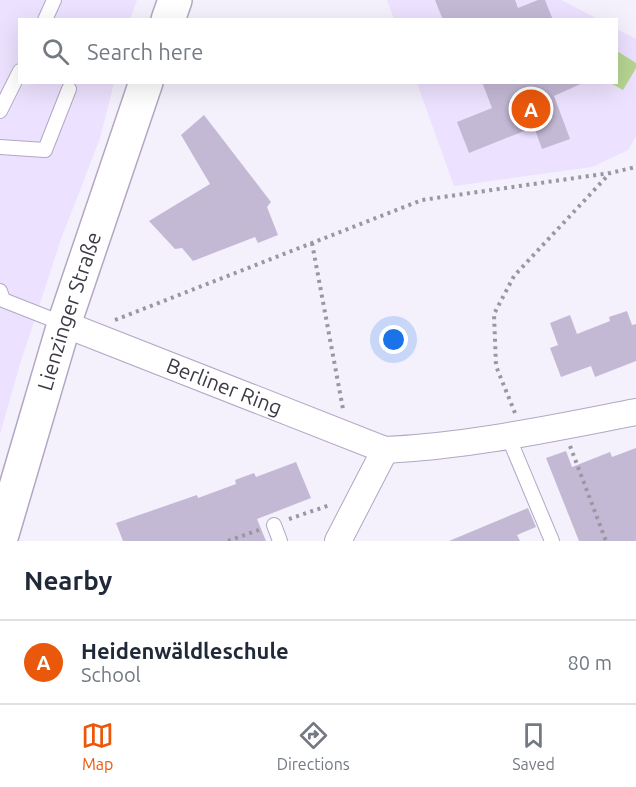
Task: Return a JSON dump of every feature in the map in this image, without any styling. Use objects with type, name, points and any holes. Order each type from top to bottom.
[{"type":"street","points":[[169,18],[175,0]]},
{"type":"street","name":"Lienzinger Straße","points":[[0,541],[64,324],[145,84]]},
{"type":"street","name":"Berliner Ring","points":[[64,324],[385,450],[428,448],[516,435],[636,412]]},
{"type":"street","points":[[338,541],[385,450]]},
{"type":"lane","points":[[46,18],[54,0]]},
{"type":"lane","points":[[0,111],[18,75]]},
{"type":"lane","points":[[0,147],[45,150],[69,89]]},
{"type":"lane","points":[[1,298],[64,324]]},
{"type":"lane","points":[[516,435],[552,541]]},
{"type":"lane","points":[[274,525],[280,541]]},
{"type":"path","points":[[96,336],[112,320],[422,200],[636,168]]},
{"type":"path","points":[[516,435],[496,366],[494,314],[514,276],[610,173]]},
{"type":"path","points":[[312,243],[349,436]]},
{"type":"path","points":[[562,426],[606,541]]},
{"type":"shaded area","points":[[0,0],[137,0],[130,18],[18,18],[18,84],[114,84],[100,138],[61,239],[20,364],[0,434]]},
{"type":"shaded area","points":[[387,0],[561,0],[596,18],[394,18]]},
{"type":"shaded area","points":[[618,30],[636,39],[636,136],[628,150],[592,167],[454,186],[417,84],[618,84]]},
{"type":"green space","points":[[618,52],[636,63],[636,68],[623,90],[612,84],[618,84]]},
{"type":"building","points":[[435,0],[515,0],[518,8],[538,0],[545,0],[552,18],[442,18]]},
{"type":"building","points":[[483,84],[581,84],[554,96],[570,139],[542,149],[534,127],[469,153],[457,122],[492,108]]},
{"type":"building","points":[[204,115],[271,202],[267,207],[278,235],[258,243],[255,237],[193,261],[182,248],[175,249],[149,221],[210,184],[181,135]]},
{"type":"building","points":[[627,311],[632,325],[636,324],[636,361],[595,377],[591,366],[561,377],[550,348],[558,345],[550,323],[570,315],[577,334],[610,321],[609,317]]},
{"type":"building","points":[[636,448],[636,541],[579,541],[546,458],[566,451],[572,467],[610,452],[612,457]]},
{"type":"building","points":[[296,462],[311,498],[257,519],[266,541],[123,541],[116,523],[197,495],[198,498],[236,484],[235,480],[254,473],[256,477]]},
{"type":"building","points":[[528,508],[536,527],[517,535],[520,541],[449,541]]},
{"type":"place","name":"Heidenwäldleschule","points":[[531,109]]}]
